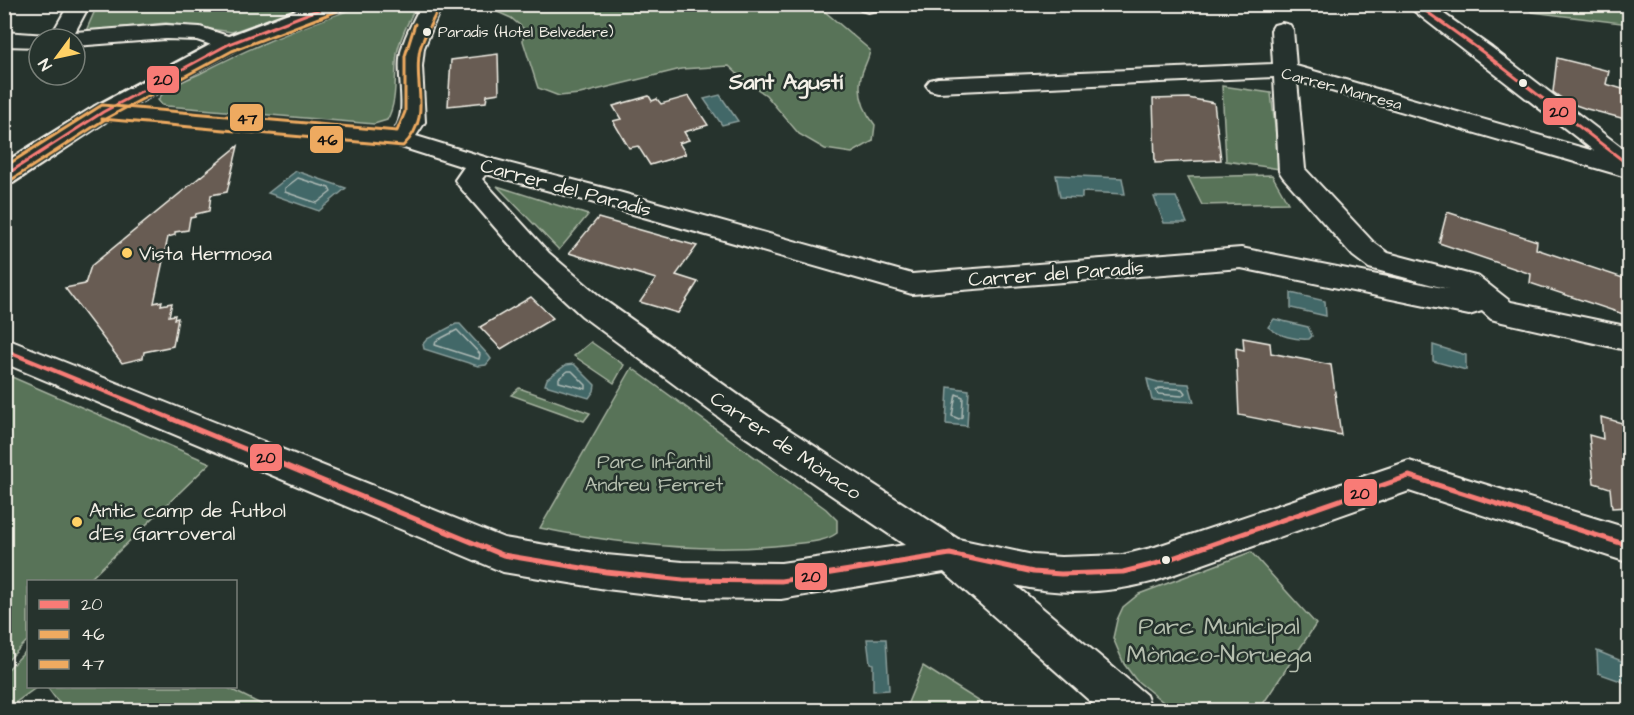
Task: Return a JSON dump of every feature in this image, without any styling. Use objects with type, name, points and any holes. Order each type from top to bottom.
[{"type":"street","points":[[67,27],[80,4]]},
{"type":"street","points":[[4,176],[103,112],[229,44],[334,4]]},
{"type":"street","points":[[103,112],[401,139],[413,122],[411,66],[413,48],[432,4]]},
{"type":"street","points":[[1415,4],[1484,53],[1629,168]]},
{"type":"street","points":[[1282,30],[1292,171],[1363,249],[1379,261],[1469,284],[1502,311],[1629,339]]},
{"type":"street","points":[[87,38],[166,32],[200,34],[229,44]]},
{"type":"street","points":[[4,39],[27,40]]},
{"type":"street","name":"Carrer Manresa","points":[[938,85],[1285,70],[1629,168]]},
{"type":"street","name":"Carrer del Paradís","points":[[401,139],[480,164],[599,195],[912,284],[1241,258],[1469,304],[1486,298]]},
{"type":"street","name":"Carrer de Mònaco","points":[[480,164],[468,180],[538,260],[592,308],[756,426],[950,554],[1131,711]]},
{"type":"street","points":[[4,350],[503,555],[606,572],[683,580],[781,581],[950,554],[1033,572],[1061,574],[1123,572],[1155,564],[1409,476],[1629,546]]},
{"type":"green space","points":[[102,4],[310,5],[232,32],[166,23],[87,31],[96,8]]},
{"type":"green space","points":[[364,5],[416,5],[398,48],[393,105],[387,120],[374,124],[167,106],[162,105],[158,100],[171,87],[241,53],[302,27]]},
{"type":"green space","points":[[493,5],[820,5],[870,50],[861,77],[860,91],[865,109],[875,125],[873,141],[852,153],[825,149],[799,134],[766,95],[729,66],[681,69],[580,94],[559,96],[538,88],[523,41],[523,28],[511,18],[495,11]]},
{"type":"green space","points":[[1524,5],[1629,5],[1629,24],[1532,12]]},
{"type":"green space","points":[[1222,86],[1271,93],[1280,169],[1226,161]]},
{"type":"green space","points":[[1272,175],[1288,203],[1202,205],[1188,177]]},
{"type":"green space","points":[[497,186],[588,215],[559,250]]},
{"type":"green space","points":[[591,342],[624,365],[614,383],[574,356]]},
{"type":"green space","name":"Parc Infantil Andreu Ferret","points":[[632,368],[826,509],[837,520],[837,533],[822,540],[793,544],[698,548],[603,539],[540,528]]},
{"type":"green space","name":"Antic camp de futbol d'Es Garroveral","points":[[5,374],[210,463],[89,580],[27,580],[27,641],[5,663]]},
{"type":"green space","points":[[519,388],[590,413],[584,421],[511,395]]},
{"type":"green space","name":"Parc Municipal Mònaco-Noruega","points":[[1251,552],[1316,624],[1259,710],[1173,710],[1136,680],[1124,664],[1113,638],[1123,607],[1139,594]]},
{"type":"green space","points":[[27,650],[27,688],[36,688],[5,710],[5,672]]},
{"type":"green space","points":[[923,666],[993,710],[905,710]]},
{"type":"green space","points":[[48,688],[228,688],[273,710],[84,710],[81,707],[77,710],[64,710]]},
{"type":"water","points":[[720,95],[738,121],[722,125],[704,99]]},
{"type":"water","points":[[296,171],[346,188],[319,211],[268,193]]},
{"type":"water","points":[[1056,175],[1122,178],[1125,194],[1082,192],[1082,198],[1060,197]]},
{"type":"water","points":[[1154,197],[1176,197],[1187,223],[1164,223]]},
{"type":"water","points":[[1291,293],[1325,301],[1326,316],[1291,308]]},
{"type":"water","points":[[1274,319],[1308,327],[1312,336],[1309,339],[1298,339],[1277,333],[1268,327]]},
{"type":"water","points":[[460,324],[489,356],[491,359],[486,365],[478,366],[424,349],[423,344],[427,339]]},
{"type":"water","points":[[1433,345],[1466,355],[1466,370],[1433,361]]},
{"type":"water","points":[[574,364],[595,385],[589,398],[545,385],[547,379],[566,365]]},
{"type":"water","points":[[1147,379],[1189,384],[1194,402],[1152,400]]},
{"type":"water","points":[[948,387],[969,390],[967,426],[946,424]]},
{"type":"water","points":[[867,639],[886,639],[889,690],[873,691],[873,664],[870,663]]},
{"type":"water","points":[[1597,651],[1629,664],[1629,684],[1598,673]]},
{"type":"building","points":[[498,54],[499,93],[487,95],[486,102],[448,106],[451,60]]},
{"type":"building","points":[[1557,58],[1609,71],[1606,84],[1629,91],[1629,120],[1567,102],[1553,92]]},
{"type":"building","points":[[649,96],[652,101],[657,99],[661,104],[689,96],[708,125],[684,132],[689,140],[679,143],[686,154],[650,165],[638,146],[629,148],[613,121],[621,119],[613,106]]},
{"type":"building","points":[[1188,98],[1214,103],[1221,160],[1155,163],[1153,99]]},
{"type":"building","name":"Vista Hermosa","points":[[238,146],[227,192],[211,195],[209,211],[190,218],[188,230],[175,232],[175,235],[168,237],[154,303],[162,301],[161,305],[172,303],[169,316],[175,315],[174,319],[178,318],[173,346],[144,352],[143,358],[122,363],[65,288],[85,284],[91,266]]},
{"type":"building","points":[[1447,212],[1537,241],[1536,249],[1629,280],[1629,316],[1530,283],[1531,274],[1439,243]]},
{"type":"building","points":[[598,218],[697,246],[676,275],[698,282],[678,313],[640,302],[656,279],[569,253]]},
{"type":"building","points":[[531,297],[553,318],[501,349],[480,327]]},
{"type":"building","points":[[1243,338],[1270,343],[1271,353],[1331,365],[1341,435],[1239,415],[1236,348],[1244,350]]},
{"type":"building","points":[[1601,417],[1629,425],[1629,507],[1612,508],[1610,488],[1594,483],[1589,435],[1603,439]]},
{"type":"transit line","name":"20","points":[[4,176],[103,112],[229,44],[333,4]]},
{"type":"transit line","name":"20","points":[[1416,4],[1484,53],[1630,166]]},
{"type":"transit line","name":"46","points":[[102,119],[403,146],[413,137],[418,126],[421,101],[418,75],[420,50],[439,7]]},
{"type":"transit line","name":"46","points":[[8,182],[107,118],[232,51],[337,11]]},
{"type":"transit line","name":"47","points":[[4,167],[102,105],[397,131],[405,112],[405,56],[415,24]]},
{"type":"transit line","name":"20","points":[[4,350],[503,555],[606,572],[683,580],[781,581],[950,554],[1033,572],[1061,574],[1123,572],[1155,564],[1409,476],[1630,546]]},
{"type":"place","name":"Paradis (Hotel Belvedere)","points":[[427,32]]},
{"type":"place","name":"Vista Hermosa","points":[[127,253]]},
{"type":"place","name":"Antic camp de futbol d'Es Garroveral","points":[[77,522]]},
{"type":"district","name":"Sant Agustí","points":[[786,81]]}]
